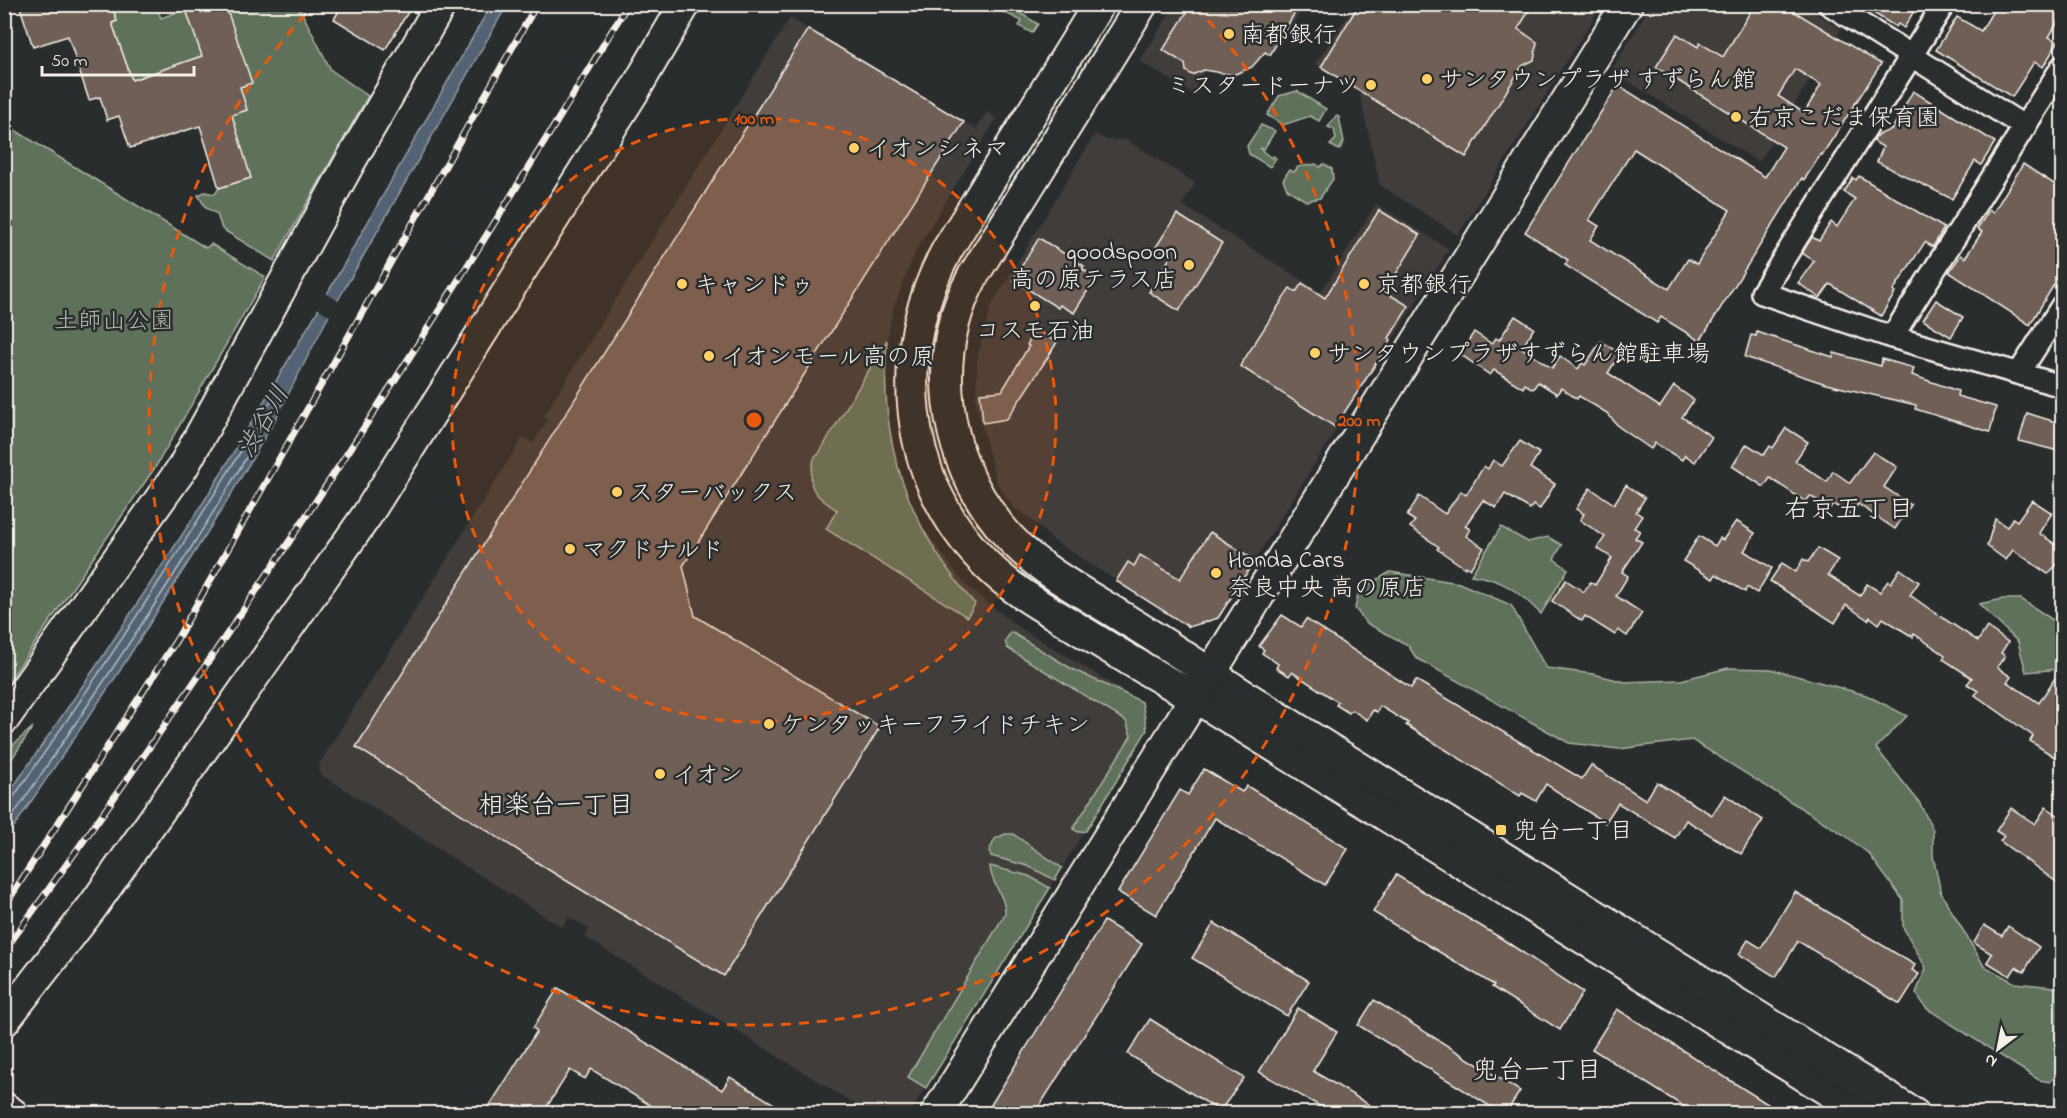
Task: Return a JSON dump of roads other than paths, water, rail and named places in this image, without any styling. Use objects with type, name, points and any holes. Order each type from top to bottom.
[{"type":"street","points":[[4,718],[183,466],[350,162],[441,4]]},
{"type":"street","points":[[4,1021],[93,906],[367,515],[629,98],[685,4]]},
{"type":"street","points":[[1099,4],[934,274],[916,329],[912,360],[912,409],[923,464],[936,494],[963,537],[984,562],[1025,597],[1149,673],[1202,686],[1914,1113]]},
{"type":"street","points":[[1142,4],[966,289],[950,340],[946,382],[958,448],[969,475],[992,517],[1013,543],[1202,686],[1866,1113]]},
{"type":"street","points":[[936,1113],[1627,4]]},
{"type":"street","points":[[1829,4],[2025,127]]},
{"type":"street","points":[[1944,4],[1762,292],[1892,337],[2062,386]]},
{"type":"street","points":[[1892,337],[2062,67]]},
{"type":"street","points":[[2019,373],[2062,306]]},
{"type":"street","points":[[4,1108],[13,1113]]},
{"type":"water","name":"渋谷川","points":[[491,5],[507,5],[325,323],[274,422],[119,672],[5,840],[5,799],[101,659],[210,492],[314,317]]},
{"type":"railway","points":[[4,907],[177,639],[537,4]]},
{"type":"railway","points":[[4,951],[168,720],[327,485],[480,246],[628,4]]},
{"type":"place","name":"南都銀行","points":[[1229,34]]},
{"type":"place","name":"サンタウンプラザ すずらん館","points":[[1427,79]]},
{"type":"place","name":"ミスタードーナツ","points":[[1371,85]]},
{"type":"place","name":"右京こだま保育園","points":[[1736,117]]},
{"type":"place","name":"イオンシネマ","points":[[854,148]]},
{"type":"place","name":"goodspoon 高の原テラス店","points":[[1189,265]]},
{"type":"place","name":"キャンドゥ","points":[[682,284]]},
{"type":"place","name":"京都銀行","points":[[1364,284]]},
{"type":"place","name":"コスモ石油","points":[[1035,306]]},
{"type":"place","name":"サンタウンプラザすずらん館駐車場","points":[[1315,353]]},
{"type":"place","name":"イオンモール高の原","points":[[709,356]]},
{"type":"place","name":"スターバックス","points":[[617,492]]},
{"type":"place","name":"マクドナルド","points":[[570,549]]},
{"type":"place","name":"Honda Cars 奈良中央 高の原店","points":[[1216,573]]},
{"type":"place","name":"ケンタッキーフライドチキン","points":[[769,724]]},
{"type":"place","name":"イオン","points":[[660,774]]},
{"type":"place","name":"兜台一丁目","points":[[1501,830]]},
{"type":"district","name":"右京五丁目","points":[[1849,508]]},
{"type":"district","name":"相楽台一丁目","points":[[556,804]]},
{"type":"district","name":"兜台一丁目","points":[[1537,1069]]},
{"type":"park label","name":"土師山公園","points":[[114,320]]}]
